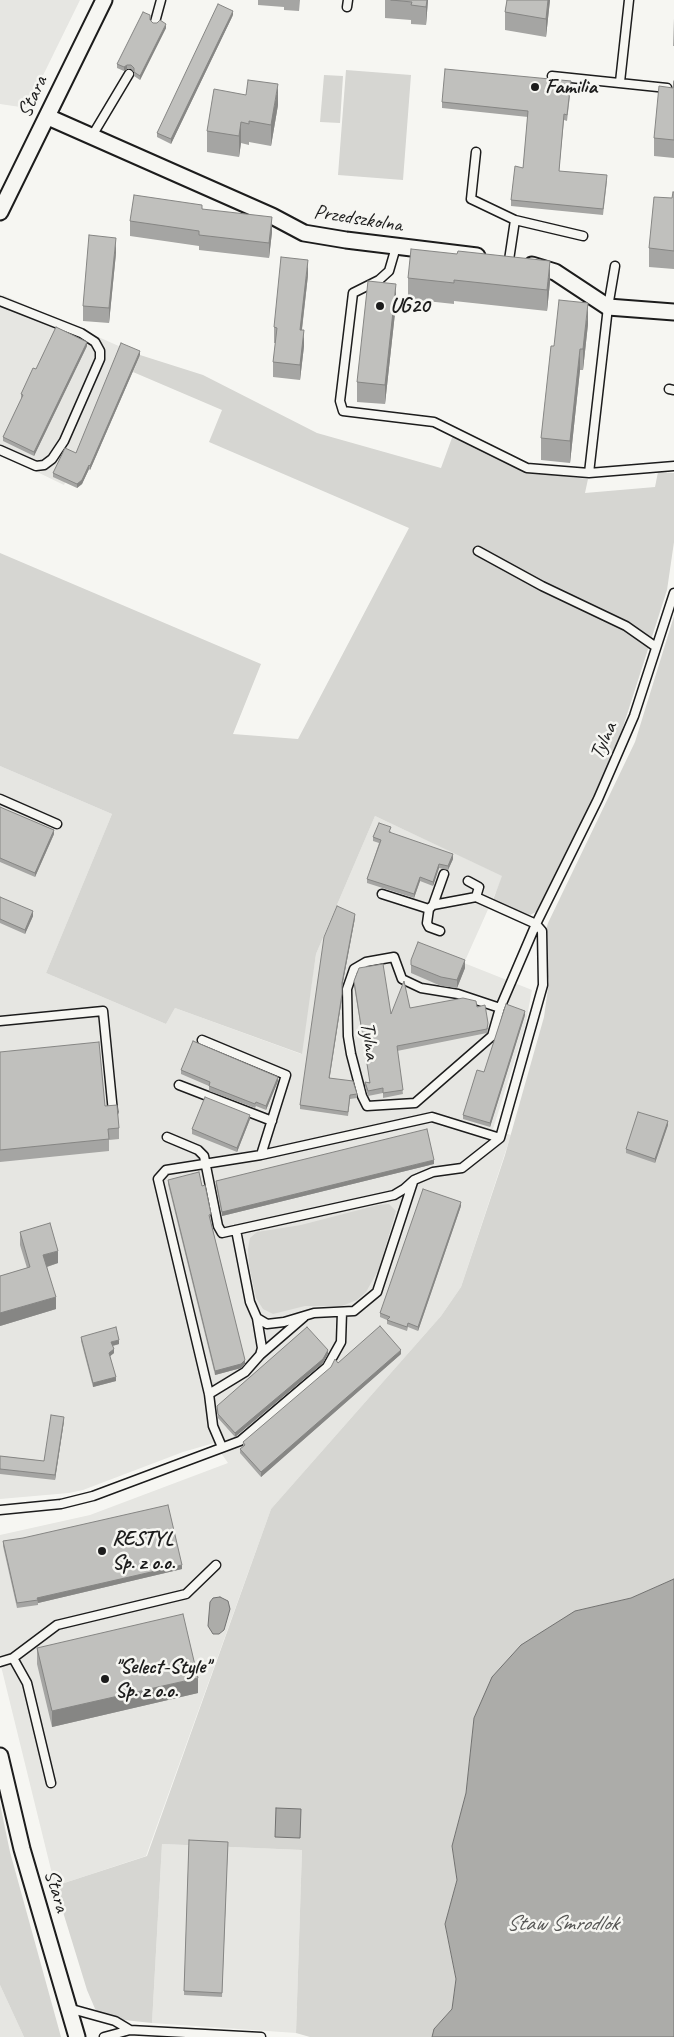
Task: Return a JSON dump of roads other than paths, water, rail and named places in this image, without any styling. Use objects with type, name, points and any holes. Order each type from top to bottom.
[{"type":"street","name":"Stara","points":[[0,212],[104,0]]},
{"type":"street","name":"Przedszkolna","points":[[48,117],[272,216],[304,233],[396,247],[509,260],[555,272],[608,307],[674,312]]},
{"type":"street","name":"Stara","points":[[0,1756],[22,1848],[77,2037]]},
{"type":"lane","points":[[155,22],[161,0]]},
{"type":"lane","points":[[620,82],[629,0]]},
{"type":"lane","points":[[92,136],[129,74]]},
{"type":"lane","points":[[552,76],[667,88]]},
{"type":"lane","points":[[476,152],[471,199],[515,220],[583,236]]},
{"type":"lane","points":[[509,260],[515,220]]},
{"type":"lane","points":[[396,247],[389,271],[378,280],[353,293],[340,401],[344,411],[434,422],[527,468],[589,473],[674,466]]},
{"type":"lane","points":[[589,473],[614,266]]},
{"type":"lane","points":[[0,301],[81,334],[95,342],[100,351],[100,359],[64,441],[52,459],[44,465],[36,466],[0,450]]},
{"type":"lane","points":[[478,551],[542,586],[626,626],[656,647]]},
{"type":"lane","name":"Tylna","points":[[500,1008],[458,994],[421,988],[402,978],[394,957],[366,962],[354,969],[347,989],[348,1036],[362,1096],[367,1106],[415,1103],[492,1036],[500,1008],[536,924],[598,799],[628,731],[674,593]]},
{"type":"lane","points":[[0,799],[57,824]]},
{"type":"lane","points":[[440,931],[429,927],[427,923],[444,874]]},
{"type":"lane","points":[[468,881],[479,887],[476,897]]},
{"type":"lane","points":[[166,1137],[198,1150],[204,1156],[218,1226],[222,1233],[394,1195],[414,1180],[433,1172],[462,1168],[500,1138],[543,985],[542,932],[536,924],[476,897],[431,907],[382,894]]},
{"type":"lane","points":[[0,1021],[103,1011],[113,1112]]},
{"type":"lane","points":[[202,1040],[286,1075],[261,1155]]},
{"type":"lane","points":[[179,1085],[272,1121]]},
{"type":"lane","points":[[222,1447],[213,1426],[209,1394],[158,1179],[166,1170],[261,1155],[432,1117],[500,1138]]},
{"type":"lane","points":[[257,1318],[267,1324],[308,1315],[354,1311],[378,1292],[414,1180]]},
{"type":"lane","points":[[236,1230],[250,1302],[257,1318],[262,1348],[260,1355]]},
{"type":"lane","points":[[0,1510],[61,1504],[93,1496],[240,1441],[327,1367],[341,1342],[342,1312]]},
{"type":"lane","points":[[209,1394],[245,1372],[260,1355],[308,1315]]},
{"type":"lane","points":[[0,1662],[13,1658],[57,1625],[186,1594],[216,1565]]},
{"type":"lane","points":[[13,1658],[27,1683],[51,1783]]},
{"type":"lane","points":[[68,2008],[114,2020],[130,2030]]},
{"type":"lane","points":[[104,2037],[130,2030],[261,2037]]},
{"type":"water","name":"Staw Smrodlok","points":[[674,1579],[674,2037],[432,2037],[434,2029],[452,2009],[456,1979],[445,1924],[457,1880],[452,1846],[466,1793],[474,1718],[492,1677],[521,1645],[575,1611],[631,1598]]},
{"type":"water","points":[[220,1597],[228,1601],[230,1609],[224,1630],[219,1634],[213,1634],[208,1626],[210,1602],[213,1598]]},
{"type":"water","points":[[276,1808],[301,1809],[300,1838],[275,1837]]},
{"type":"place","name":"Familia","points":[[535,87]]},
{"type":"place","name":"UG20","points":[[380,306]]},
{"type":"place","name":"RESTYL Sp. z o.o.","points":[[102,1551]]},
{"type":"place","name":"\"Select-Style\" Sp. z o.o.","points":[[105,1679]]}]
